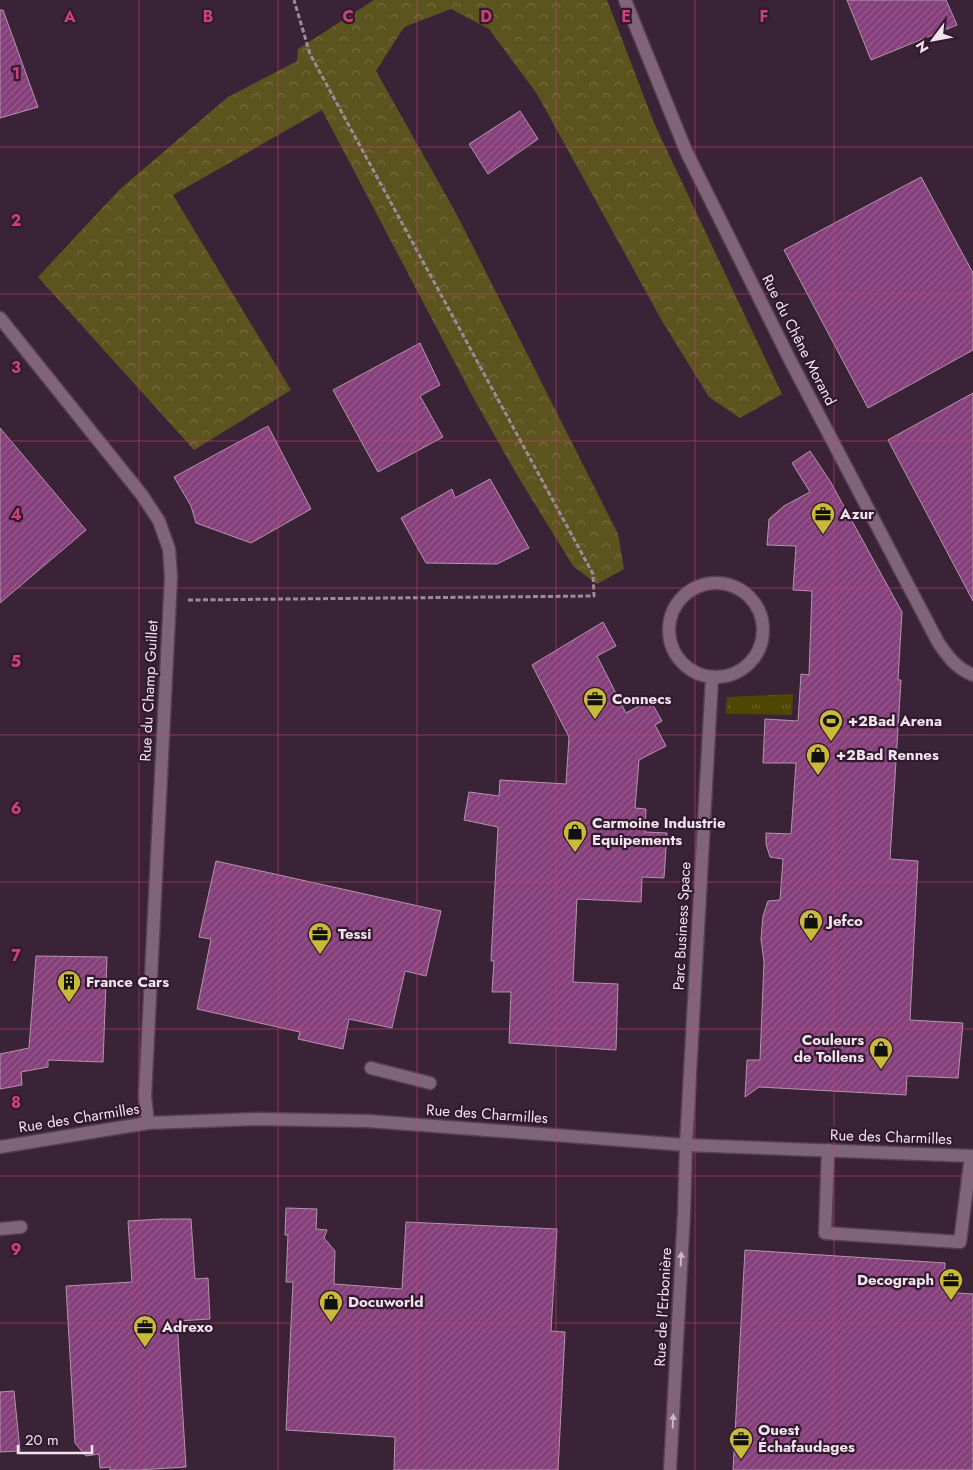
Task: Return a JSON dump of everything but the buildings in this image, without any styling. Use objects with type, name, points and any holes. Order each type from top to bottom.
[{"type":"street","name":"Rue du Chêne Morand","points":[[625,0],[686,151],[791,362],[938,642],[948,659],[962,670],[973,675]]},
{"type":"street","name":"Rue du Champ Guillet","points":[[0,318],[142,495],[159,521],[169,549],[170,600],[145,1086],[148,1123]]},
{"type":"street","points":[[714,583],[730,584],[744,591],[755,603],[762,616],[764,632],[761,647],[753,661],[742,671],[727,677],[712,678],[696,674],[683,665],[674,652],[669,637],[669,621],[675,606],[685,594],[698,586],[714,583]]},
{"type":"street","name":"Parc Business Space","points":[[686,1145],[712,678]]},
{"type":"street","points":[[371,1068],[430,1083]]},
{"type":"street","name":"Rue des Charmilles","points":[[0,1147],[148,1123],[258,1119],[368,1121],[686,1145],[972,1156]]},
{"type":"street","name":"Rue de l'Erbonière","points":[[670,1470],[686,1145]]},
{"type":"street","points":[[828,1150],[825,1233],[960,1242],[972,1156]]},
{"type":"street","points":[[0,1229],[21,1227]]},
{"type":"path","points":[[170,600],[594,596],[593,574],[310,54],[294,0]]},
{"type":"green space","points":[[374,0],[607,0],[654,123],[782,394],[740,418],[709,397],[662,321],[537,94],[489,29],[451,9],[404,27],[376,71],[457,215],[618,534],[624,569],[597,584],[573,566],[517,475],[474,399],[322,110],[173,195],[291,390],[194,450],[38,277],[120,189],[228,97],[297,61],[298,49]]},
{"type":"green space","points":[[793,694],[792,715],[726,714],[727,697]]},
{"type":"place","name":"Azur","points":[[823,535]]},
{"type":"place","name":"Connecs","points":[[595,720]]},
{"type":"place","name":"+2Bad Arena","points":[[831,742]]},
{"type":"place","name":"+2Bad Rennes","points":[[818,776]]},
{"type":"place","name":"Carmoine Industrie Equipements","points":[[575,853]]},
{"type":"place","name":"Jefco","points":[[811,942]]},
{"type":"place","name":"Tessi","points":[[320,955]]},
{"type":"place","name":"France Cars","points":[[69,1003]]},
{"type":"place","name":"Couleurs de Tollens","points":[[881,1070]]},
{"type":"place","name":"Decograph","points":[[951,1301]]},
{"type":"place","name":"Docuworld","points":[[331,1323]]},
{"type":"place","name":"Adrexo","points":[[145,1348]]},
{"type":"place","name":"Ouest Échafaudages","points":[[741,1460]]}]
